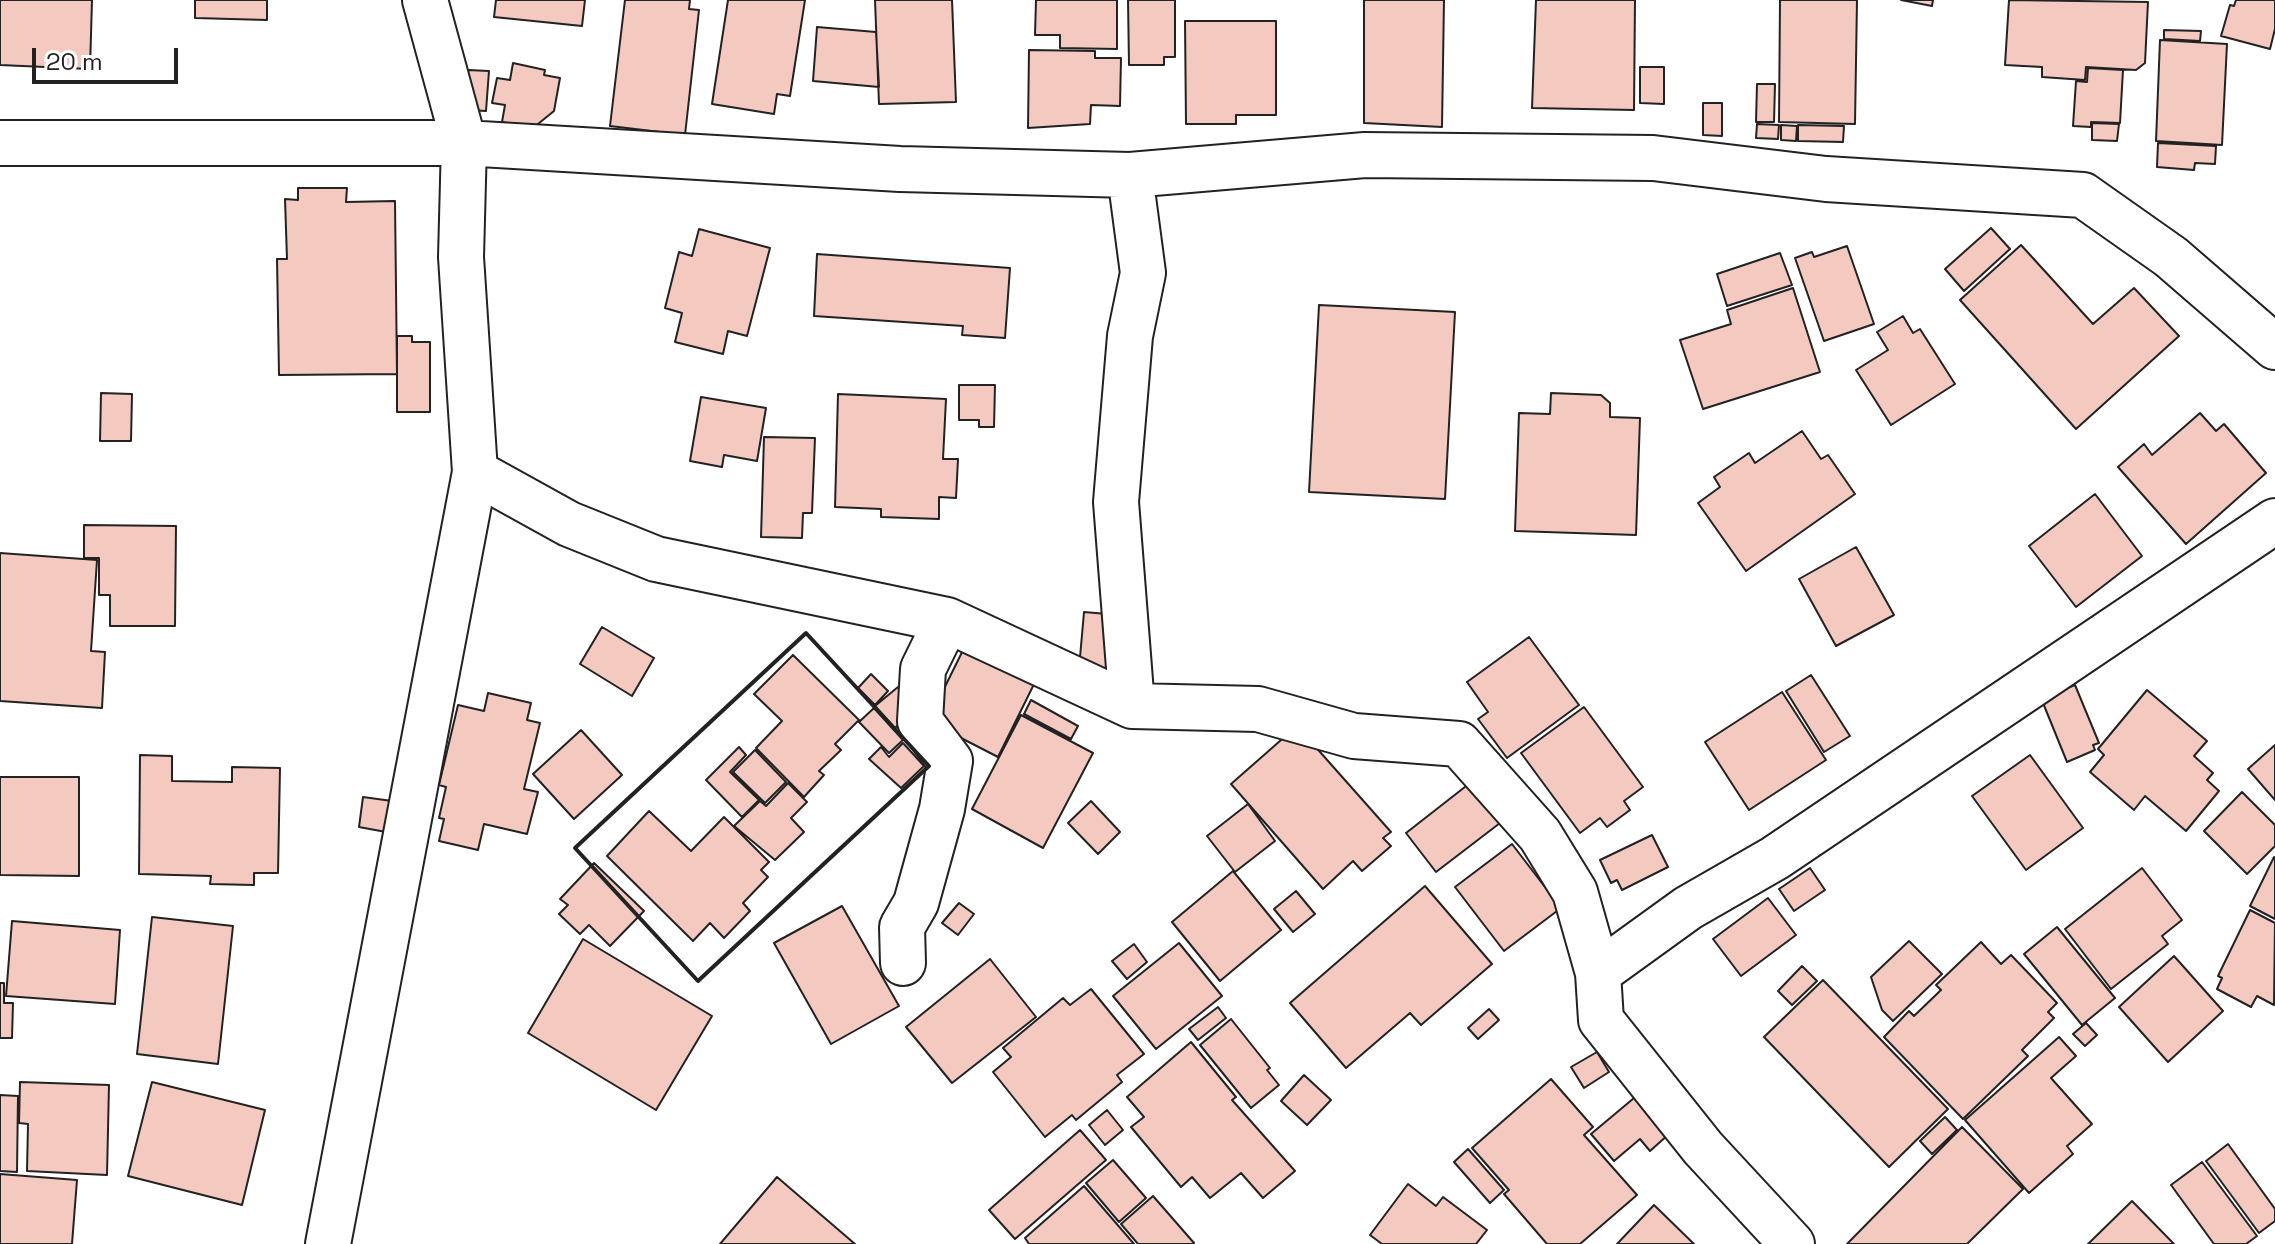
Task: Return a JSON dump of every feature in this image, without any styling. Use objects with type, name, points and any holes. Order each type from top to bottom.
[{"type":"street","points":[[328,1244],[475,472],[461,257],[464,143],[425,0]]},
{"type":"street","points":[[0,143],[464,143],[900,169],[1130,175],[1365,155],[1653,158],[1826,179],[2083,195],[2171,257],[2275,347]]},
{"type":"street","points":[[1130,175],[1143,273],[1130,336],[1116,502],[1132,706]]},
{"type":"street","points":[[475,472],[569,524],[656,559],[947,620],[1132,706],[1258,709],[1354,736],[1459,744],[1540,835],[1575,892],[1598,973],[1601,1020],[1703,1148],[1792,1244]]},
{"type":"street","points":[[1598,973],[1688,908],[1775,858],[2275,521]]},
{"type":"street","points":[[903,963],[902,927],[916,903],[942,809],[950,761],[920,721],[923,669],[947,620]]},
{"type":"building","points":[[0,0],[92,0],[90,69],[0,65]]},
{"type":"building","points":[[195,0],[267,0],[267,20],[195,18]]},
{"type":"building","points":[[496,0],[585,0],[582,26],[494,17]]},
{"type":"building","points":[[625,0],[690,0],[689,9],[699,10],[685,135],[610,126]]},
{"type":"building","points":[[728,0],[805,0],[790,96],[777,94],[774,114],[712,104]]},
{"type":"building","points":[[875,0],[952,0],[956,102],[879,104]]},
{"type":"building","points":[[1036,0],[1117,0],[1117,49],[1060,48],[1060,35],[1035,35]]},
{"type":"building","points":[[1128,0],[1175,0],[1175,57],[1164,57],[1164,65],[1129,65]]},
{"type":"building","points":[[1364,0],[1444,0],[1442,127],[1364,123]]},
{"type":"building","points":[[1536,0],[1635,0],[1634,110],[1532,108]]},
{"type":"building","points":[[1780,0],[1857,0],[1855,124],[1779,122]]},
{"type":"building","points":[[1901,0],[1933,0],[1932,6]]},
{"type":"building","points":[[2009,0],[2148,2],[2145,63],[2136,70],[2086,67],[2085,80],[2042,77],[2042,67],[2005,65]]},
{"type":"building","points":[[2236,0],[2275,0],[2275,29],[2270,49],[2221,36],[2230,5],[2234,6]]},
{"type":"building","points":[[1185,21],[1276,21],[1276,115],[1236,115],[1236,124],[1186,124]]},
{"type":"building","points":[[817,27],[876,32],[879,87],[813,81]]},
{"type":"building","points":[[2164,30],[2201,31],[2200,41],[2164,39]]},
{"type":"building","points":[[2160,40],[2227,44],[2222,145],[2156,141]]},
{"type":"building","points":[[1029,50],[1095,51],[1095,58],[1121,58],[1120,106],[1091,105],[1090,124],[1028,128]]},
{"type":"building","points":[[513,63],[545,70],[544,75],[560,78],[554,111],[533,128],[502,122],[505,105],[492,103],[497,78],[510,80]]},
{"type":"building","points":[[1640,67],[1664,67],[1664,104],[1640,103]]},
{"type":"building","points":[[2088,68],[2123,70],[2120,123],[2091,122],[2091,127],[2073,126],[2076,81],[2087,82]]},
{"type":"building","points":[[468,70],[489,71],[486,111],[468,110]]},
{"type":"building","points":[[1757,84],[1775,84],[1774,122],[1756,122]]},
{"type":"building","points":[[1703,103],[1722,103],[1722,136],[1703,135]]},
{"type":"building","points":[[2092,123],[2119,124],[2117,141],[2092,140]]},
{"type":"building","points":[[1757,124],[1779,125],[1778,139],[1756,138]]},
{"type":"building","points":[[1781,125],[1797,126],[1796,141],[1781,140]]},
{"type":"building","points":[[1798,125],[1844,126],[1843,142],[1798,141]]},
{"type":"building","points":[[2158,143],[2216,146],[2215,164],[2195,163],[2194,170],[2157,167]]},
{"type":"building","points":[[298,188],[347,188],[346,202],[395,201],[397,374],[279,375],[277,259],[287,259],[285,199],[298,200]]},
{"type":"building","points":[[1991,228],[2010,249],[1964,291],[1945,269]]},
{"type":"building","points":[[699,229],[770,248],[747,336],[728,331],[723,354],[675,342],[682,313],[665,308],[679,252],[692,256]]},
{"type":"building","points":[[2021,245],[2093,324],[2134,288],[2179,336],[2076,429],[1960,300]]},
{"type":"building","points":[[1847,246],[1874,324],[1824,341],[1795,258],[1812,252],[1814,257]]},
{"type":"building","points":[[1780,253],[1792,285],[1727,306],[1717,274]]},
{"type":"building","points":[[817,254],[1010,268],[1005,338],[962,335],[963,326],[814,316]]},
{"type":"building","points":[[1793,288],[1820,372],[1703,409],[1680,340],[1731,324],[1727,310]]},
{"type":"building","points":[[1319,305],[1455,312],[1445,499],[1309,492]]},
{"type":"building","points":[[1903,316],[1913,333],[1920,329],[1955,384],[1891,425],[1856,370],[1888,350],[1877,332]]},
{"type":"building","points":[[397,336],[412,336],[412,342],[430,342],[430,412],[397,412]]},
{"type":"building","points":[[959,385],[995,385],[994,427],[979,427],[979,420],[959,420]]},
{"type":"building","points":[[101,393],[132,394],[131,441],[100,441]]},
{"type":"building","points":[[1551,393],[1601,395],[1610,403],[1610,417],[1640,418],[1636,535],[1515,531],[1519,413],[1550,414]]},
{"type":"building","points":[[838,394],[946,399],[943,459],[958,459],[956,498],[939,497],[939,519],[881,517],[881,509],[835,507]]},
{"type":"building","points":[[701,397],[766,408],[757,461],[724,455],[722,467],[690,461]]},
{"type":"building","points":[[2200,413],[2216,431],[2224,424],[2266,473],[2186,544],[2118,467],[2144,444],[2152,455]]},
{"type":"building","points":[[1802,431],[1821,459],[1828,455],[1855,494],[1746,571],[1698,503],[1720,487],[1714,477],[1749,453],[1755,463]]},
{"type":"building","points":[[764,437],[815,438],[812,513],[803,513],[802,538],[761,537]]},
{"type":"building","points":[[2095,494],[2142,556],[2076,607],[2029,546]]},
{"type":"building","points":[[84,525],[176,526],[175,626],[110,626],[110,595],[99,595],[99,558],[84,558]]},
{"type":"building","points":[[1856,547],[1894,615],[1836,646],[1799,579]]},
{"type":"building","points":[[0,553],[97,560],[91,651],[105,652],[102,708],[0,701]]},
{"type":"building","points":[[1084,612],[1119,615],[1114,683],[1078,680]]},
{"type":"building","points":[[602,627],[654,658],[632,696],[580,664]]},
{"type":"building","points":[[971,634],[1041,670],[998,757],[928,721]]},
{"type":"building","points":[[1529,637],[1579,705],[1507,758],[1478,719],[1488,712],[1467,682]]},
{"type":"building","points":[[793,655],[859,720],[835,744],[841,750],[819,771],[824,775],[804,797],[756,748],[782,721],[754,694]]},
{"type":"building","points":[[871,674],[888,691],[875,705],[858,688]]},
{"type":"building","points":[[1811,675],[1850,736],[1824,752],[1786,691]]},
{"type":"building","points":[[2075,685],[2099,743],[2093,745],[2095,750],[2067,762],[2041,698]]},
{"type":"building","points":[[898,687],[917,708],[895,728],[875,706]]},
{"type":"building","points":[[2147,690],[2207,741],[2194,756],[2213,773],[2207,780],[2219,791],[2186,831],[2145,796],[2134,810],[2090,772],[2104,755],[2098,749]]},
{"type":"building","points":[[1782,692],[1826,760],[1749,810],[1705,742]]},
{"type":"building","points":[[488,693],[531,703],[527,720],[540,723],[524,789],[538,792],[527,834],[484,824],[478,850],[439,841],[444,819],[439,818],[446,787],[439,785],[458,705],[484,711]]},
{"type":"building","points":[[1031,700],[1078,726],[1071,739],[1024,714]]},
{"type":"building","points":[[1584,707],[1643,787],[1624,801],[1630,810],[1607,827],[1600,818],[1580,833],[1521,753]]},
{"type":"building","points":[[874,708],[903,740],[889,753],[859,722]]},
{"type":"building","points":[[1021,715],[1093,753],[1043,848],[972,809]]},
{"type":"building","points":[[1297,726],[1391,832],[1383,838],[1391,846],[1362,871],[1353,861],[1323,889],[1231,784]]},
{"type":"building","points":[[581,730],[622,775],[574,819],[533,774]]},
{"type":"building","points":[[903,743],[924,766],[901,788],[869,759],[881,747],[889,757]]},
{"type":"building","points":[[2275,745],[2275,800],[2248,769]]},
{"type":"building","points":[[739,747],[746,755],[730,772],[759,800],[742,817],[706,780]]},
{"type":"building","points":[[755,750],[786,782],[765,803],[733,772]]},
{"type":"building","points":[[140,755],[172,756],[172,781],[232,782],[232,767],[280,768],[278,873],[254,873],[254,885],[210,884],[211,876],[139,874]]},
{"type":"building","points":[[2030,755],[2083,828],[2026,870],[1972,796]]},
{"type":"building","points":[[0,777],[79,777],[79,876],[0,875]]},
{"type":"building","points":[[788,783],[807,802],[791,818],[804,832],[775,860],[734,826],[760,801],[766,806]]},
{"type":"building","points":[[1470,783],[1500,823],[1436,872],[1406,833]]},
{"type":"building","points":[[2242,792],[2275,825],[2275,846],[2247,874],[2204,831]]},
{"type":"building","points":[[363,797],[392,801],[386,832],[359,827]]},
{"type":"building","points":[[1091,801],[1120,832],[1098,854],[1068,823]]},
{"type":"building","points":[[1248,804],[1275,841],[1235,872],[1207,836]]},
{"type":"building","points":[[649,811],[691,851],[724,817],[769,862],[761,870],[768,877],[743,903],[750,911],[724,938],[710,923],[693,941],[607,856]]},
{"type":"building","points":[[1652,835],[1668,867],[1622,890],[1617,880],[1611,883],[1600,860]]},
{"type":"building","points":[[1512,844],[1561,908],[1504,951],[1455,887]]},
{"type":"building","points":[[2275,858],[2275,919],[2250,906]]},
{"type":"building","points":[[594,863],[644,911],[610,946],[589,925],[580,934],[559,914],[568,905],[560,899]]},
{"type":"building","points":[[1810,868],[1825,890],[1794,911],[1779,889]]},
{"type":"building","points":[[2142,868],[2182,920],[2162,936],[2168,944],[2111,989],[2065,929]]},
{"type":"building","points":[[1233,871],[1281,930],[1220,981],[1172,922]]},
{"type":"building","points":[[1425,886],[1492,964],[1421,1025],[1410,1013],[1346,1068],[1290,1003]]},
{"type":"building","points":[[1296,891],[1315,914],[1293,932],[1274,909]]},
{"type":"building","points":[[1768,898],[1796,935],[1741,976],[1713,939]]},
{"type":"building","points":[[959,903],[974,914],[958,935],[942,923]]},
{"type":"building","points":[[842,906],[899,1006],[831,1044],[774,943]]},
{"type":"building","points":[[2250,910],[2275,923],[2274,1005],[2257,996],[2251,1007],[2217,989],[2222,978],[2218,976]]},
{"type":"building","points":[[152,917],[233,926],[218,1064],[137,1054]]},
{"type":"building","points":[[12,921],[120,930],[115,1004],[6,996]]},
{"type":"building","points":[[2057,927],[2115,998],[2082,1025],[2024,954]]},
{"type":"building","points":[[583,939],[712,1016],[656,1110],[528,1033]]},
{"type":"building","points":[[1909,941],[1942,974],[1893,1021],[1882,1010],[1871,977]]},
{"type":"building","points":[[1981,942],[2001,964],[2011,955],[2057,1003],[2048,1012],[2054,1018],[2022,1050],[2028,1056],[1963,1119],[1884,1037],[1909,1011],[1914,1016],[1941,990],[1936,985]]},
{"type":"building","points":[[1179,943],[1222,996],[1156,1049],[1113,996]]},
{"type":"building","points":[[1134,944],[1147,962],[1127,979],[1112,961]]},
{"type":"building","points":[[2174,956],[2223,1011],[2168,1062],[2119,1007]]},
{"type":"building","points":[[990,959],[1036,1017],[952,1083],[906,1027]]},
{"type":"building","points":[[1802,966],[1817,981],[1792,1005],[1778,991]]},
{"type":"building","points":[[1823,980],[1948,1109],[1889,1167],[1764,1037]]},
{"type":"building","points":[[0,983],[4,983],[4,1003],[13,1003],[12,1038],[0,1038]]},
{"type":"building","points":[[1091,989],[1144,1054],[1117,1075],[1122,1082],[1076,1120],[1072,1115],[1045,1137],[993,1072],[1011,1057],[1003,1048],[1063,998],[1070,1005]]},
{"type":"building","points":[[1218,1007],[1226,1018],[1198,1040],[1189,1029]]},
{"type":"building","points":[[1489,1009],[1499,1020],[1478,1039],[1468,1028]]},
{"type":"building","points":[[1231,1019],[1270,1068],[1267,1070],[1279,1085],[1251,1108],[1200,1045]]},
{"type":"building","points":[[2086,1023],[2097,1035],[2085,1046],[2073,1034]]},
{"type":"building","points":[[2059,1037],[2076,1056],[2051,1078],[2092,1124],[2067,1146],[2073,1154],[2029,1193],[1965,1120]]},
{"type":"building","points":[[1191,1042],[1236,1097],[1232,1100],[1295,1171],[1263,1198],[1241,1173],[1210,1198],[1192,1177],[1181,1187],[1131,1127],[1144,1117],[1127,1097]]},
{"type":"building","points":[[1597,1052],[1609,1072],[1584,1088],[1571,1067]]},
{"type":"building","points":[[1304,1075],[1331,1100],[1307,1125],[1281,1101]]},
{"type":"building","points":[[1551,1079],[1593,1127],[1584,1135],[1637,1195],[1580,1244],[1547,1244],[1504,1194],[1509,1190],[1472,1148]]},
{"type":"building","points":[[20,1082],[109,1085],[107,1175],[27,1171],[28,1124],[19,1123]]},
{"type":"building","points":[[152,1082],[265,1110],[242,1205],[128,1176]]},
{"type":"building","points":[[0,1095],[18,1096],[17,1172],[0,1171]]},
{"type":"building","points":[[1634,1098],[1669,1134],[1650,1151],[1640,1139],[1614,1161],[1591,1134]]},
{"type":"building","points":[[1107,1110],[1123,1130],[1105,1145],[1089,1125]]},
{"type":"building","points":[[1945,1117],[1957,1130],[1932,1154],[1920,1141]]},
{"type":"building","points":[[1962,1127],[2023,1189],[1967,1244],[1847,1244]]},
{"type":"building","points":[[1080,1130],[1106,1160],[1015,1239],[989,1210]]},
{"type":"building","points":[[2228,1144],[2275,1209],[2275,1221],[2259,1233],[2206,1161]]},
{"type":"building","points":[[1468,1149],[1504,1190],[1490,1203],[1454,1162]]},
{"type":"building","points":[[1113,1160],[1146,1198],[1119,1222],[1086,1183]]},
{"type":"building","points":[[2202,1162],[2257,1236],[2246,1244],[2214,1244],[2171,1185]]},
{"type":"building","points":[[0,1174],[77,1180],[72,1244],[0,1244]]},
{"type":"building","points":[[777,1177],[855,1244],[720,1244]]},
{"type":"building","points":[[1408,1184],[1436,1206],[1443,1197],[1487,1230],[1476,1244],[1382,1244],[1370,1235]]},
{"type":"building","points":[[1084,1186],[1134,1244],[1029,1244],[1025,1238]]},
{"type":"building","points":[[1153,1196],[1194,1243],[1138,1244],[1121,1224]]},
{"type":"building","points":[[2132,1201],[2174,1244],[2088,1244]]},
{"type":"building","points":[[1654,1205],[1694,1244],[1617,1244]]},
{"type":"wall","points":[[806,633],[929,766],[698,981],[575,848],[806,633]]}]
